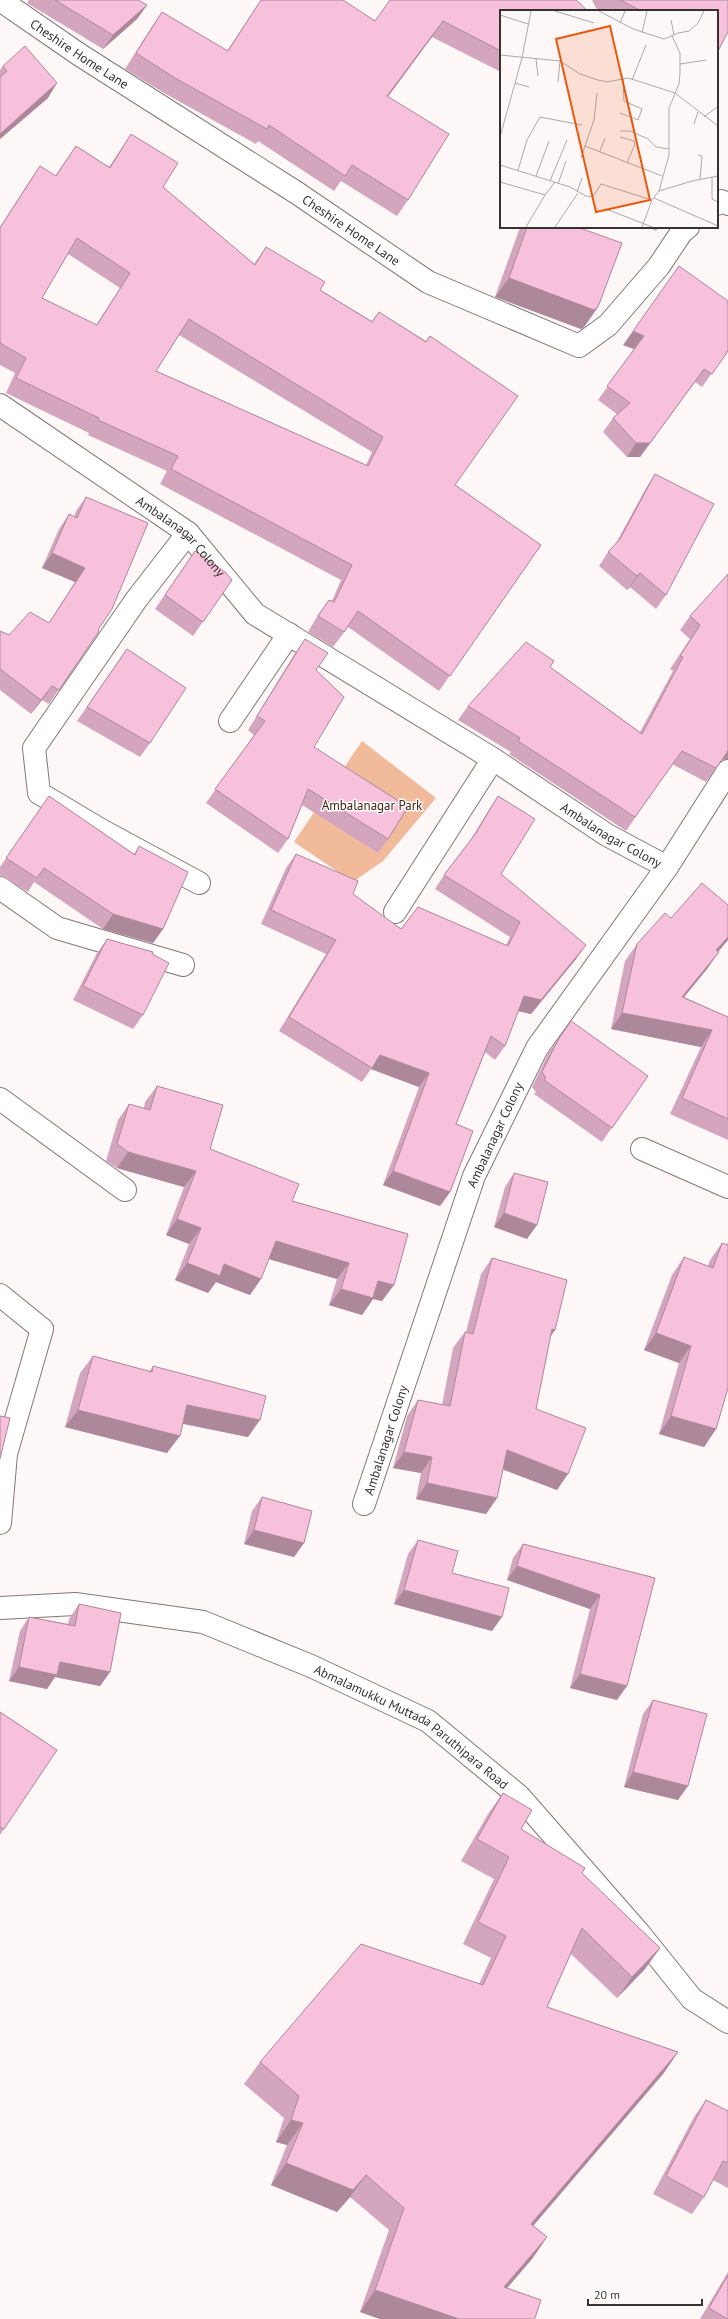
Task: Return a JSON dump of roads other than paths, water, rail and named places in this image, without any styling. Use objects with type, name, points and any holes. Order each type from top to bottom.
[{"type":"street","name":"Cheshire Home Lane","points":[[0,0],[80,55],[297,192],[428,282],[579,346],[608,325],[659,266],[681,233],[687,228]]},
{"type":"street","points":[[718,203],[721,201],[728,204]]},
{"type":"street","name":"Ambalanagar Colony","points":[[0,405],[188,533],[255,614],[493,759],[606,835],[667,867],[538,1048],[474,1176],[364,1504]]},
{"type":"street","points":[[188,533],[136,600],[34,748],[39,793],[101,830],[199,883]]},
{"type":"street","points":[[230,721],[289,634]]},
{"type":"street","points":[[395,912],[493,759]]},
{"type":"street","points":[[667,867],[728,771]]},
{"type":"street","points":[[0,888],[57,928],[183,965]]},
{"type":"street","points":[[0,1099],[125,1190]]},
{"type":"street","points":[[642,1149],[728,1187]]},
{"type":"street","points":[[0,1295],[42,1329],[6,1454],[0,1523]]},
{"type":"street","name":"Abmalamukku Muttada Paruthipara Road","points":[[0,1608],[75,1604],[203,1622],[311,1666],[428,1721],[519,1796],[639,1932],[692,1999],[728,2022]]},
{"type":"park label","name":"Ambalanagar Park","points":[[372,805]]}]
